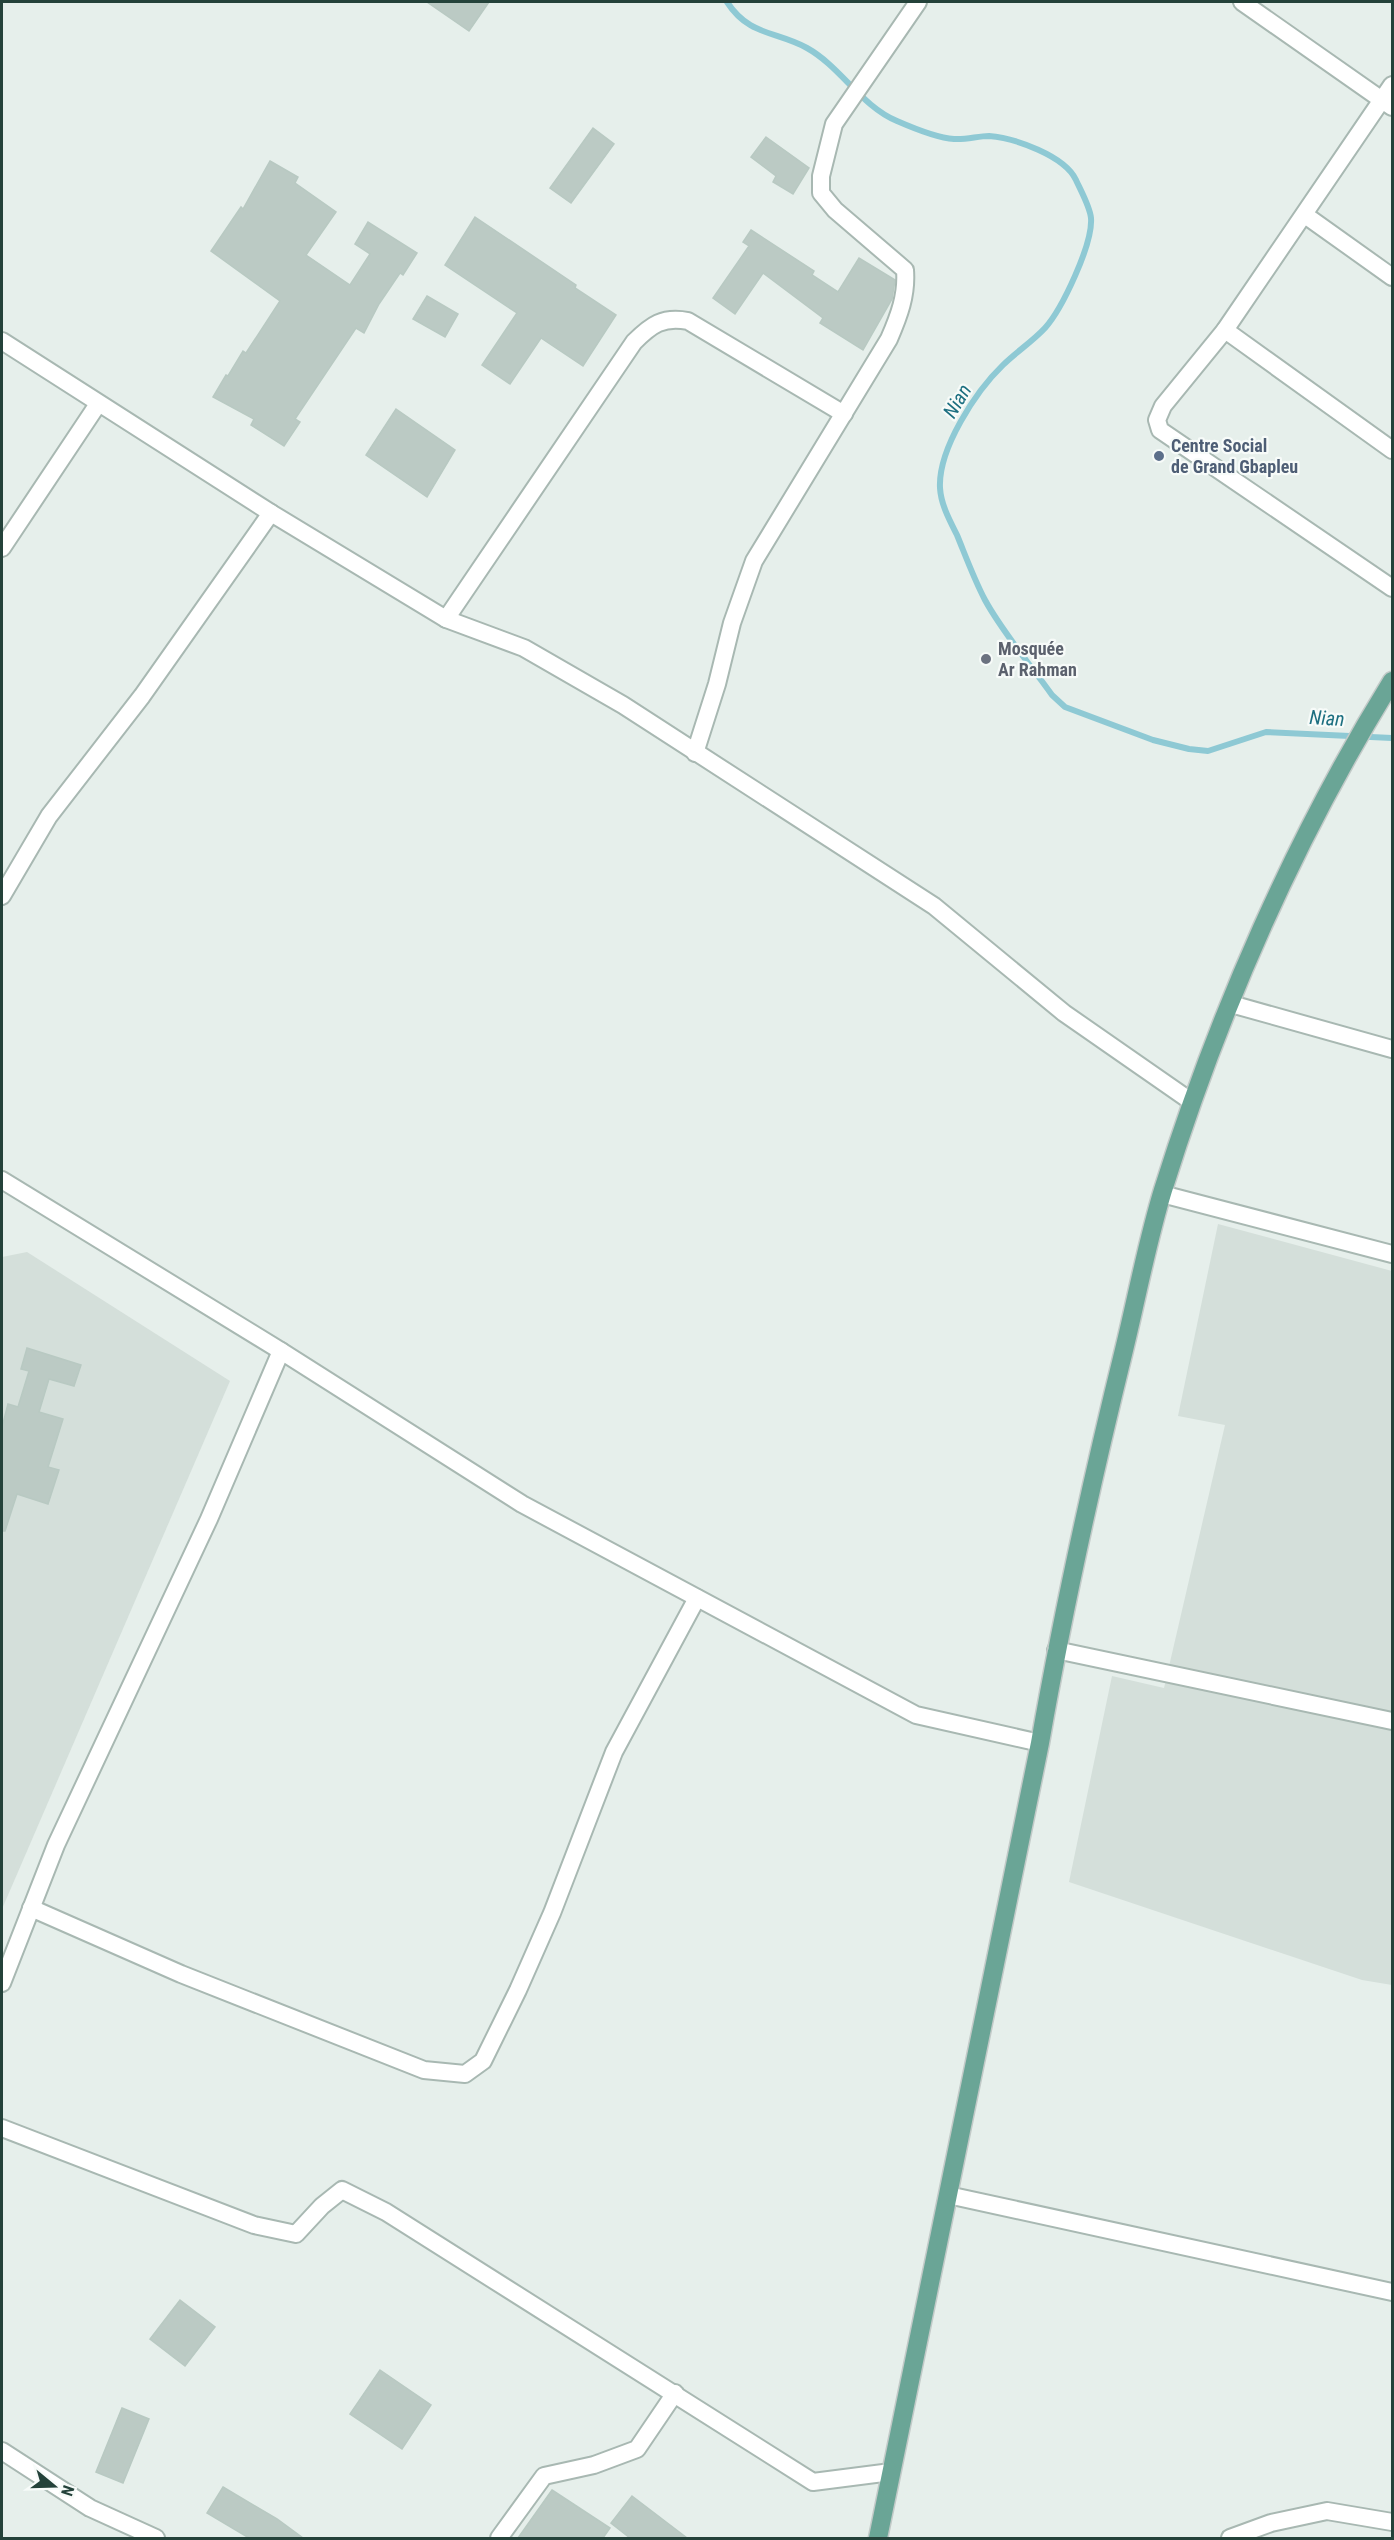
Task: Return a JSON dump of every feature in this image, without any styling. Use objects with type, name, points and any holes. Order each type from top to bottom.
[{"type":"main road","points":[[878,2538],[1040,1743],[1056,1650],[1108,1414],[1162,1194],[1192,1102],[1231,1004],[1296,856],[1392,681]]},
{"type":"street","points":[[695,753],[717,684],[732,623],[754,561],[889,339],[906,290],[905,270],[836,210],[821,193],[824,158],[834,124],[918,2]]},
{"type":"street","points":[[1242,2],[1387,103]]},
{"type":"street","points":[[1392,85],[1387,103],[1225,330],[1163,406],[1157,420],[1160,430],[1392,588]]},
{"type":"street","points":[[1305,215],[1392,277]]},
{"type":"street","points":[[446,619],[634,342],[653,323],[672,318],[688,321],[844,414]]},
{"type":"street","points":[[1225,330],[1392,450]]},
{"type":"street","points":[[2,341],[271,513],[446,619],[524,648],[623,705],[934,906],[1064,1013],[1192,1102]]},
{"type":"street","points":[[2,548],[98,404]]},
{"type":"street","points":[[2,896],[49,816],[142,696],[271,513]]},
{"type":"street","points":[[1231,1004],[1392,1049]]},
{"type":"street","points":[[2,1180],[281,1351],[522,1504],[916,1715],[1040,1743]]},
{"type":"street","points":[[1162,1194],[1392,1254]]},
{"type":"street","points":[[2,1983],[56,1845],[209,1519],[281,1351]]},
{"type":"street","points":[[31,1908],[181,1974],[424,2070],[465,2074],[483,2061],[518,1990],[614,1752],[697,1598]]},
{"type":"street","points":[[1056,1650],[1392,1721]]},
{"type":"street","points":[[2,2128],[254,2225],[296,2234],[322,2206],[342,2190],[386,2212],[813,2482],[891,2472]]},
{"type":"street","points":[[948,2195],[1392,2292]]},
{"type":"street","points":[[499,2538],[544,2476],[594,2465],[637,2449],[675,2393]]},
{"type":"street","points":[[2,2451],[90,2508],[156,2538]]},
{"type":"street","points":[[1230,2538],[1271,2523],[1327,2511],[1392,2522]]},
{"type":"shaded area","points":[[1218,1224],[1392,1271],[1392,1985],[1362,1980],[1069,1882],[1112,1676],[1164,1688],[1225,1425],[1178,1416]]},
{"type":"shaded area","points":[[27,1252],[230,1381],[2,1909],[2,1257]]},
{"type":"building","points":[[427,2],[489,2],[469,31]]},
{"type":"building","points":[[593,128],[614,144],[571,203],[550,188]]},
{"type":"building","points":[[766,137],[809,168],[793,194],[773,182],[776,176],[751,157]]},
{"type":"building","points":[[270,161],[298,177],[295,183],[336,212],[306,255],[350,285],[370,254],[355,244],[368,222],[417,253],[403,275],[400,273],[379,304],[364,333],[356,328],[295,419],[300,422],[284,446],[251,425],[254,419],[213,397],[226,375],[228,376],[243,351],[246,353],[280,301],[211,251],[241,207],[243,209]]},
{"type":"building","points":[[475,217],[576,285],[575,288],[616,315],[583,366],[541,338],[510,384],[482,365],[517,313],[445,265]]},
{"type":"building","points":[[751,230],[814,271],[812,275],[838,292],[859,258],[895,280],[892,299],[863,350],[820,323],[823,318],[763,273],[735,314],[713,298],[749,246],[743,242]]},
{"type":"building","points":[[427,296],[458,314],[445,337],[413,319]]},
{"type":"building","points":[[396,409],[455,450],[427,497],[366,455]]},
{"type":"building","points":[[27,1348],[81,1365],[74,1386],[49,1379],[39,1412],[63,1419],[48,1467],[59,1470],[48,1504],[17,1494],[5,1531],[2,1531],[2,1427],[8,1404],[18,1407],[29,1371],[21,1369]]},
{"type":"building","points":[[180,2300],[215,2327],[185,2366],[150,2339]]},
{"type":"building","points":[[380,2370],[431,2405],[402,2449],[350,2414]]},
{"type":"building","points":[[122,2408],[149,2419],[123,2483],[96,2472]]},
{"type":"building","points":[[223,2487],[277,2519],[303,2538],[249,2538],[207,2513]]},
{"type":"building","points":[[552,2490],[610,2528],[603,2538],[518,2538]]},
{"type":"building","points":[[632,2496],[687,2538],[630,2538],[611,2523]]},
{"type":"waterway","name":"Nian","points":[[727,2],[735,13],[754,27],[796,43],[819,56],[884,114],[910,127],[940,137],[958,139],[989,136],[1025,144],[1061,163],[1070,171],[1083,194],[1091,218],[1090,229],[1082,259],[1068,292],[1045,328],[992,376],[971,405],[945,456],[940,488],[946,513],[985,600],[1008,636],[1052,695],[1065,707],[1153,740],[1189,749],[1208,751],[1266,732],[1392,738]]},
{"type":"place","name":"Centre Social de Grand Gbapleu","points":[[1159,456]]},
{"type":"place","name":"Mosquée Ar Rahman","points":[[986,659]]}]
